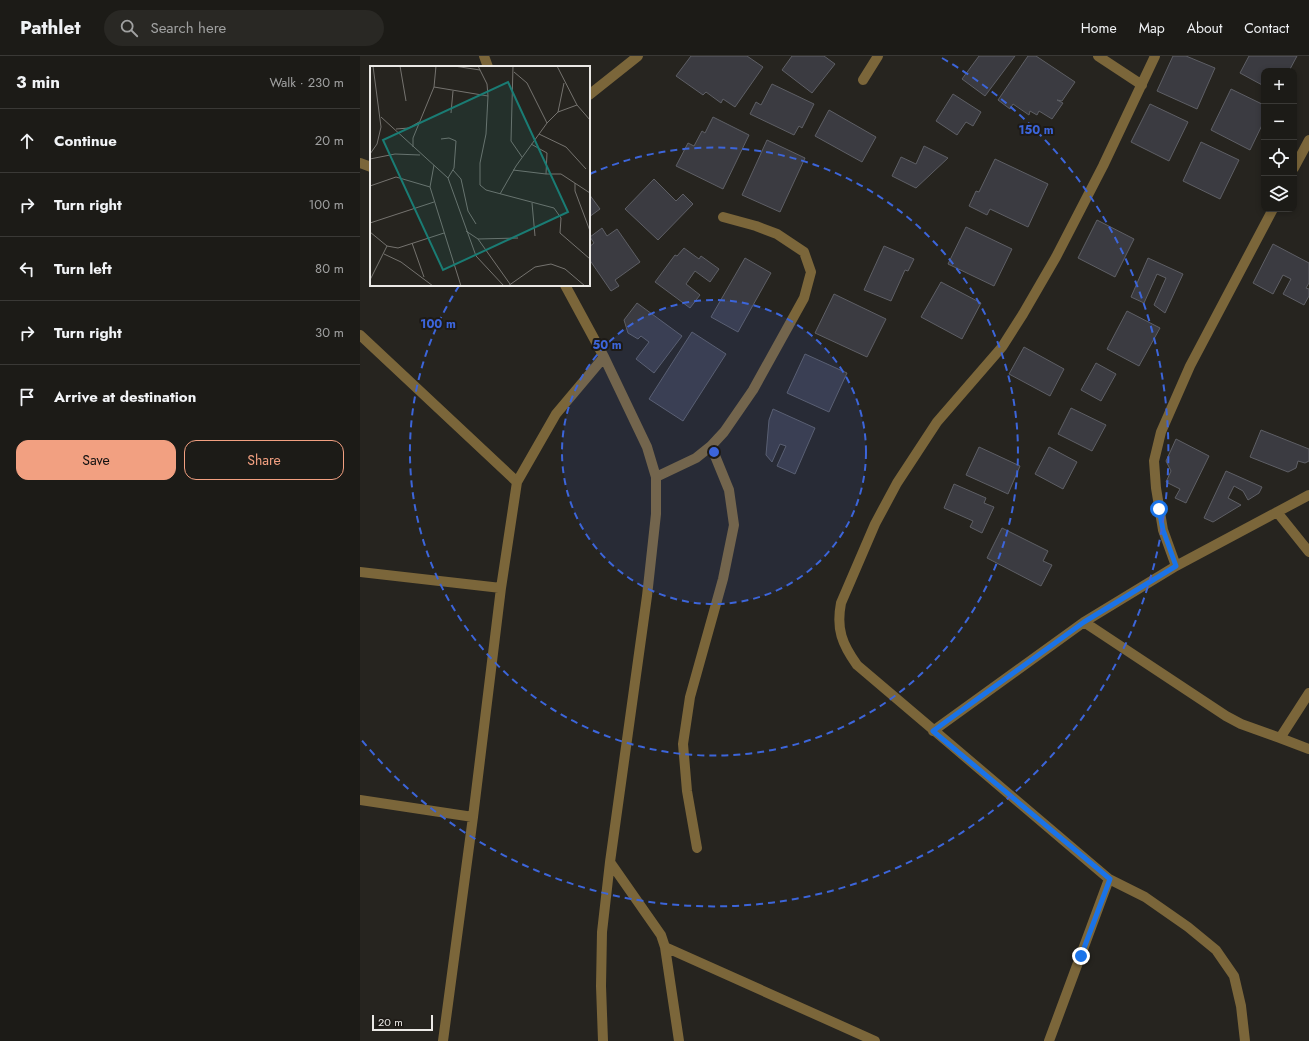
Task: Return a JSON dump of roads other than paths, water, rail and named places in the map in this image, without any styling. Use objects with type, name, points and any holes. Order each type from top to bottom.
[{"type":"street","points":[[484,56],[488,66]]},
{"type":"street","points":[[590,94],[638,56]]},
{"type":"street","points":[[863,80],[878,56]]},
{"type":"street","points":[[1098,56],[1142,85]]},
{"type":"street","points":[[1155,56],[1056,257],[1027,308],[1002,346],[937,422],[905,470],[875,524],[841,603],[839,616],[840,630],[846,649],[857,665],[933,731],[1110,879],[1144,897],[1188,927],[1216,950],[1234,976],[1241,1006],[1245,1041]]},
{"type":"street","points":[[1297,162],[1309,140]]},
{"type":"street","points":[[360,163],[370,167]]},
{"type":"street","points":[[1176,566],[1163,530],[1156,488],[1154,461],[1161,432],[1190,366],[1271,212]]},
{"type":"street","points":[[656,477],[696,458],[711,446],[724,432],[753,390],[804,298],[811,272],[804,252],[777,234],[756,226],[723,217]]},
{"type":"street","points":[[566,286],[604,357],[647,447],[656,477],[656,514],[647,596],[610,862],[602,932],[601,986],[603,1041]]},
{"type":"street","points":[[360,335],[517,482]]},
{"type":"street","points":[[443,1041],[473,817],[501,588],[517,482],[556,414],[604,357]]},
{"type":"street","points":[[697,848],[687,791],[683,744],[690,697],[723,579],[734,526],[729,490],[711,446]]},
{"type":"street","points":[[933,731],[1084,622],[1176,566],[1309,495]]},
{"type":"street","points":[[1277,512],[1309,552]]},
{"type":"street","points":[[360,572],[501,588]]},
{"type":"street","points":[[1084,622],[1226,716],[1241,724],[1309,749]]},
{"type":"street","points":[[1280,738],[1309,693]]},
{"type":"street","points":[[360,800],[473,817]]},
{"type":"street","points":[[610,862],[661,935],[665,947],[679,1041]]},
{"type":"street","points":[[1049,1041],[1110,879]]},
{"type":"street","points":[[665,947],[875,1041]]}]
